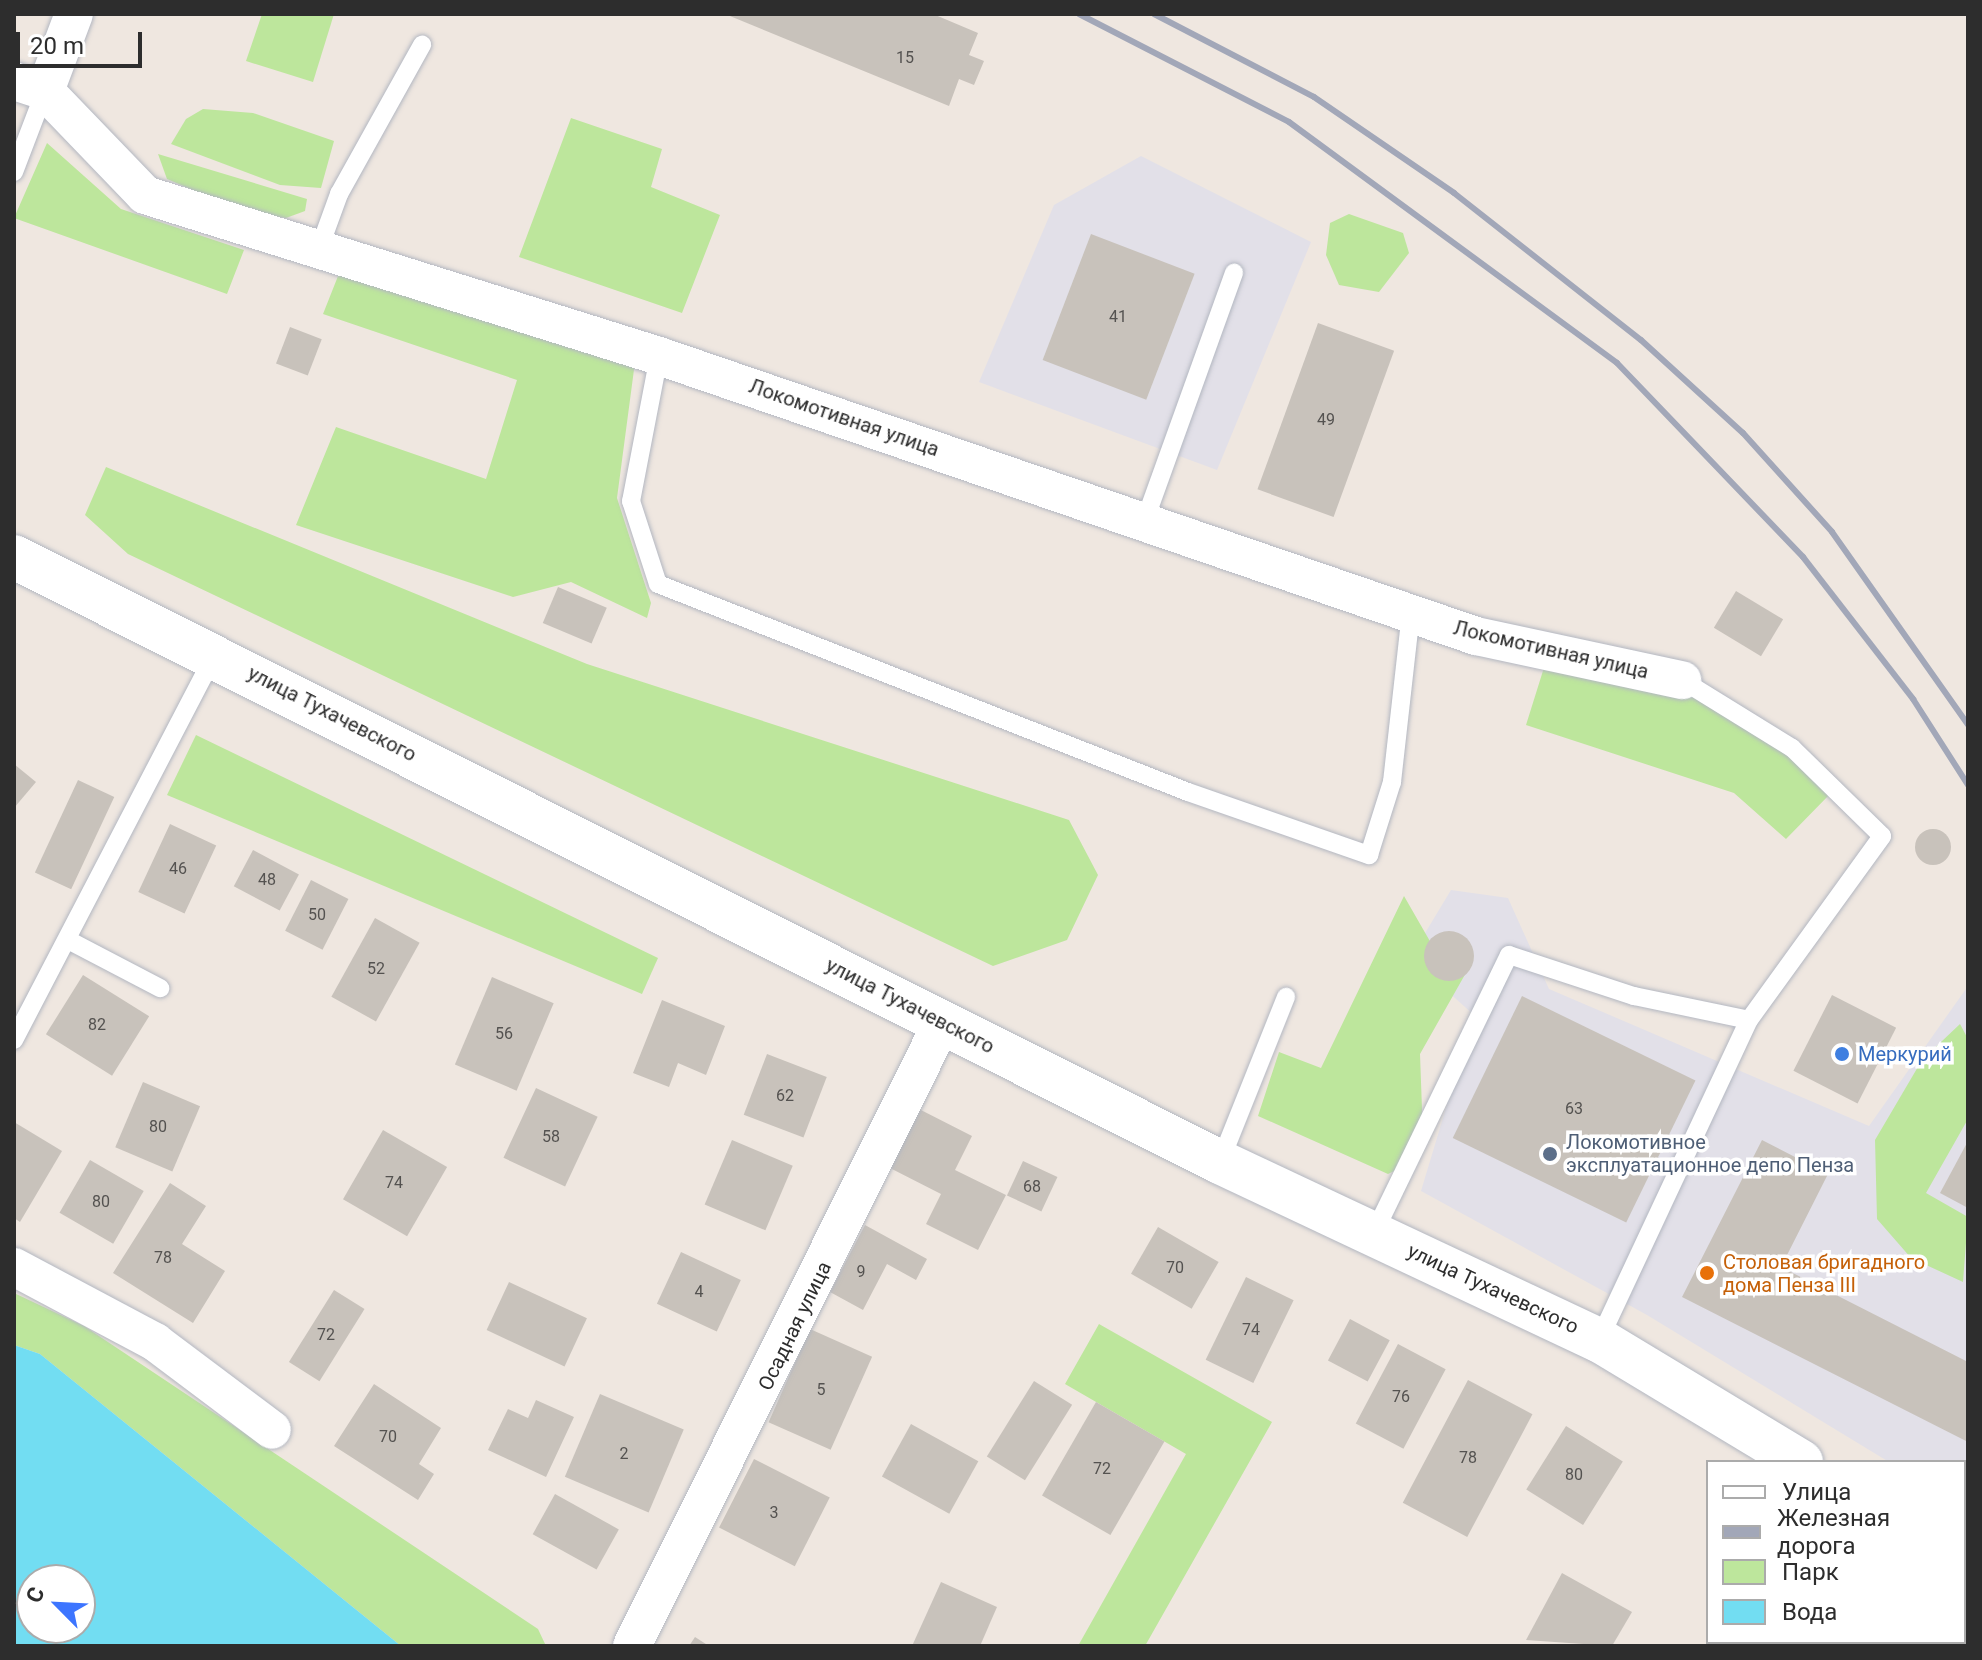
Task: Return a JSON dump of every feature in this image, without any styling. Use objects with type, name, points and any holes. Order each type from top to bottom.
[{"type":"main road","name":"улица Тухачевского","points":[[14,557],[215,655],[1220,1162],[1599,1340],[1798,1460]]},
{"type":"street","points":[[29,86],[74,14]]},
{"type":"street","name":"Локомотивная улица","points":[[29,86],[145,195],[659,356],[1145,520],[1476,636],[1682,680]]},
{"type":"street","name":"Осадная улица","points":[[634,1635],[734,1449],[942,1023]]},
{"type":"street","points":[[14,1267],[155,1342],[272,1430]]},
{"type":"lane","points":[[319,249],[339,194],[422,45]]},
{"type":"lane","points":[[14,172],[29,86]]},
{"type":"lane","points":[[1145,520],[1234,273]]},
{"type":"lane","points":[[659,356],[631,501],[658,584],[1188,792],[1369,855],[1392,782],[1411,613]]},
{"type":"lane","points":[[14,1040],[70,941],[215,655]]},
{"type":"lane","points":[[1599,1340],[1749,1020],[1882,836],[1792,748],[1682,680]]},
{"type":"lane","points":[[70,941],[160,988]]},
{"type":"lane","points":[[1374,1233],[1509,955],[1634,996],[1749,1020]]},
{"type":"lane","points":[[1220,1162],[1286,997]]},
{"type":"shaded area","points":[[1141,156],[1311,242],[1217,470],[979,382],[1054,205]]},
{"type":"shaded area","points":[[1451,890],[1508,898],[1549,989],[1869,1126],[1968,986],[1968,1510],[1966,1460],[1886,1460],[1647,1315],[1421,1191],[1474,1015],[1410,958]]},
{"type":"green space","points":[[262,14],[334,14],[313,82],[246,61]]},
{"type":"green space","points":[[203,109],[253,113],[334,141],[321,188],[280,185],[171,144],[186,119]]},
{"type":"green space","points":[[571,118],[662,149],[651,187],[720,215],[682,313],[519,257]]},
{"type":"green space","points":[[47,143],[121,209],[244,250],[227,294],[14,218]]},
{"type":"green space","points":[[158,154],[307,199],[305,211],[286,218],[242,211],[167,179]]},
{"type":"green space","points":[[1349,214],[1403,233],[1409,253],[1379,292],[1339,285],[1326,255],[1330,223]]},
{"type":"green space","points":[[342,266],[635,362],[617,498],[651,603],[647,618],[571,582],[513,597],[296,525],[336,427],[486,479],[517,380],[323,314]]},
{"type":"green space","points":[[106,467],[587,664],[1069,820],[1098,875],[1067,940],[993,966],[128,554],[85,515]]},
{"type":"green space","points":[[1547,658],[1676,687],[1787,754],[1830,794],[1786,839],[1734,793],[1526,725]]},
{"type":"green space","points":[[196,735],[658,958],[642,994],[167,795]]},
{"type":"green space","points":[[1404,896],[1435,950],[1467,971],[1420,1054],[1423,1137],[1413,1162],[1388,1174],[1258,1116],[1279,1052],[1321,1068]]},
{"type":"green space","points":[[1960,1024],[1968,1039],[1968,1119],[1926,1193],[1968,1217],[1963,1282],[1911,1258],[1877,1219],[1875,1140],[1922,1060]]},
{"type":"green space","points":[[14,1293],[84,1326],[538,1629],[546,1646],[401,1646],[40,1354],[14,1345]]},
{"type":"green space","points":[[1099,1324],[1272,1422],[1145,1646],[1078,1646],[1186,1454],[1065,1384]]},
{"type":"water","points":[[14,1345],[40,1354],[401,1646],[14,1646]]},
{"type":"building","points":[[725,14],[933,14],[978,33],[969,55],[984,61],[974,85],[959,79],[949,106]]},
{"type":"building","points":[[1091,234],[1195,274],[1146,400],[1043,360]]},
{"type":"building","points":[[1318,323],[1394,351],[1334,517],[1257,489]]},
{"type":"building","points":[[290,327],[322,339],[308,376],[276,363]]},
{"type":"building","points":[[558,587],[607,608],[592,644],[543,623]]},
{"type":"building","points":[[1736,591],[1783,619],[1761,656],[1714,628]]},
{"type":"building","points":[[14,764],[36,782],[14,808]]},
{"type":"building","points":[[78,780],[114,797],[71,889],[35,872]]},
{"type":"building","points":[[170,824],[216,846],[185,914],[138,892]]},
{"type":"building","points":[[1933,829],[1946,834],[1951,847],[1946,860],[1933,865],[1920,860],[1915,847],[1920,834]]},
{"type":"building","points":[[253,850],[299,874],[280,911],[234,886]]},
{"type":"building","points":[[311,880],[348,899],[323,950],[285,931]]},
{"type":"building","points":[[375,918],[420,943],[376,1021],[331,997]]},
{"type":"building","points":[[1449,931],[1467,938],[1474,956],[1467,974],[1449,981],[1431,974],[1424,956],[1431,938]]},
{"type":"building","points":[[83,975],[149,1016],[112,1076],[46,1034]]},
{"type":"building","points":[[492,977],[554,1003],[517,1091],[455,1064]]},
{"type":"building","points":[[1832,995],[1896,1028],[1858,1103],[1793,1071]]},
{"type":"building","points":[[1522,996],[1695,1081],[1626,1223],[1453,1138]]},
{"type":"building","points":[[662,1000],[725,1026],[706,1075],[678,1063],[669,1087],[633,1073]]},
{"type":"building","points":[[767,1054],[827,1077],[803,1138],[744,1115]]},
{"type":"building","points":[[143,1082],[200,1106],[172,1172],[115,1147]]},
{"type":"building","points":[[536,1088],[598,1117],[565,1187],[503,1158]]},
{"type":"building","points":[[917,1108],[972,1136],[955,1170],[1006,1195],[978,1250],[926,1224],[941,1194],[888,1167]]},
{"type":"building","points":[[14,1122],[62,1151],[20,1222],[14,1218]]},
{"type":"building","points":[[383,1130],[447,1167],[407,1236],[343,1199]]},
{"type":"building","points":[[732,1140],[793,1166],[765,1230],[705,1204]]},
{"type":"building","points":[[1762,1140],[1828,1174],[1781,1267],[1968,1362],[1968,1442],[1682,1297]]},
{"type":"building","points":[[1968,1141],[1968,1208],[1940,1193]]},
{"type":"building","points":[[90,1160],[144,1191],[113,1244],[60,1213]]},
{"type":"building","points":[[1023,1161],[1057,1177],[1041,1211],[1007,1195]]},
{"type":"building","points":[[170,1183],[206,1206],[182,1244],[225,1271],[193,1323],[113,1273]]},
{"type":"building","points":[[865,1225],[927,1259],[916,1280],[887,1264],[863,1310],[830,1292]]},
{"type":"building","points":[[1158,1227],[1219,1262],[1192,1309],[1131,1274]]},
{"type":"building","points":[[681,1252],[741,1280],[717,1332],[657,1304]]},
{"type":"building","points":[[1246,1277],[1294,1300],[1253,1383],[1206,1360]]},
{"type":"building","points":[[509,1282],[587,1318],[565,1366],[487,1330]]},
{"type":"building","points":[[334,1290],[365,1309],[319,1381],[289,1362]]},
{"type":"building","points":[[1350,1319],[1390,1340],[1368,1382],[1328,1360]]},
{"type":"building","points":[[810,1329],[872,1357],[831,1450],[769,1422]]},
{"type":"building","points":[[1398,1344],[1446,1369],[1403,1449],[1356,1423]]},
{"type":"building","points":[[1468,1380],[1532,1414],[1467,1537],[1403,1503]]},
{"type":"building","points":[[1034,1381],[1072,1405],[1025,1480],[987,1456]]},
{"type":"building","points":[[374,1384],[441,1428],[419,1464],[434,1474],[418,1500],[334,1446]]},
{"type":"building","points":[[600,1394],[684,1430],[649,1512],[565,1477]]},
{"type":"building","points":[[536,1400],[574,1417],[546,1477],[488,1450],[508,1409],[528,1418]]},
{"type":"building","points":[[1096,1402],[1164,1442],[1110,1535],[1042,1496]]},
{"type":"building","points":[[911,1424],[978,1461],[949,1514],[882,1476]]},
{"type":"building","points":[[1566,1426],[1623,1462],[1583,1525],[1526,1490]]},
{"type":"building","points":[[754,1459],[830,1498],[795,1566],[719,1528]]},
{"type":"building","points":[[555,1494],[619,1529],[597,1570],[533,1534]]},
{"type":"building","points":[[1562,1573],[1632,1612],[1612,1646],[1526,1640]]},
{"type":"building","points":[[941,1582],[997,1607],[980,1646],[912,1646]]},
{"type":"building","points":[[695,1637],[709,1646],[689,1646]]},
{"type":"building","points":[[1774,1644],[1815,1644],[1772,1646]]},
{"type":"railway","points":[[1079,14],[1289,122],[1617,363],[1803,557],[1913,699],[1968,785]]},
{"type":"railway","points":[[1154,14],[1314,97],[1454,193],[1641,340],[1743,433],[1832,532],[1968,725]]},
{"type":"place","name":"Меркурий","points":[[1842,1054]]},
{"type":"place","name":"Локомотивное эксплуатационное депо Пенза","points":[[1550,1154]]},
{"type":"place","name":"Столовая бригадного дома Пенза III","points":[[1707,1273]]}]
